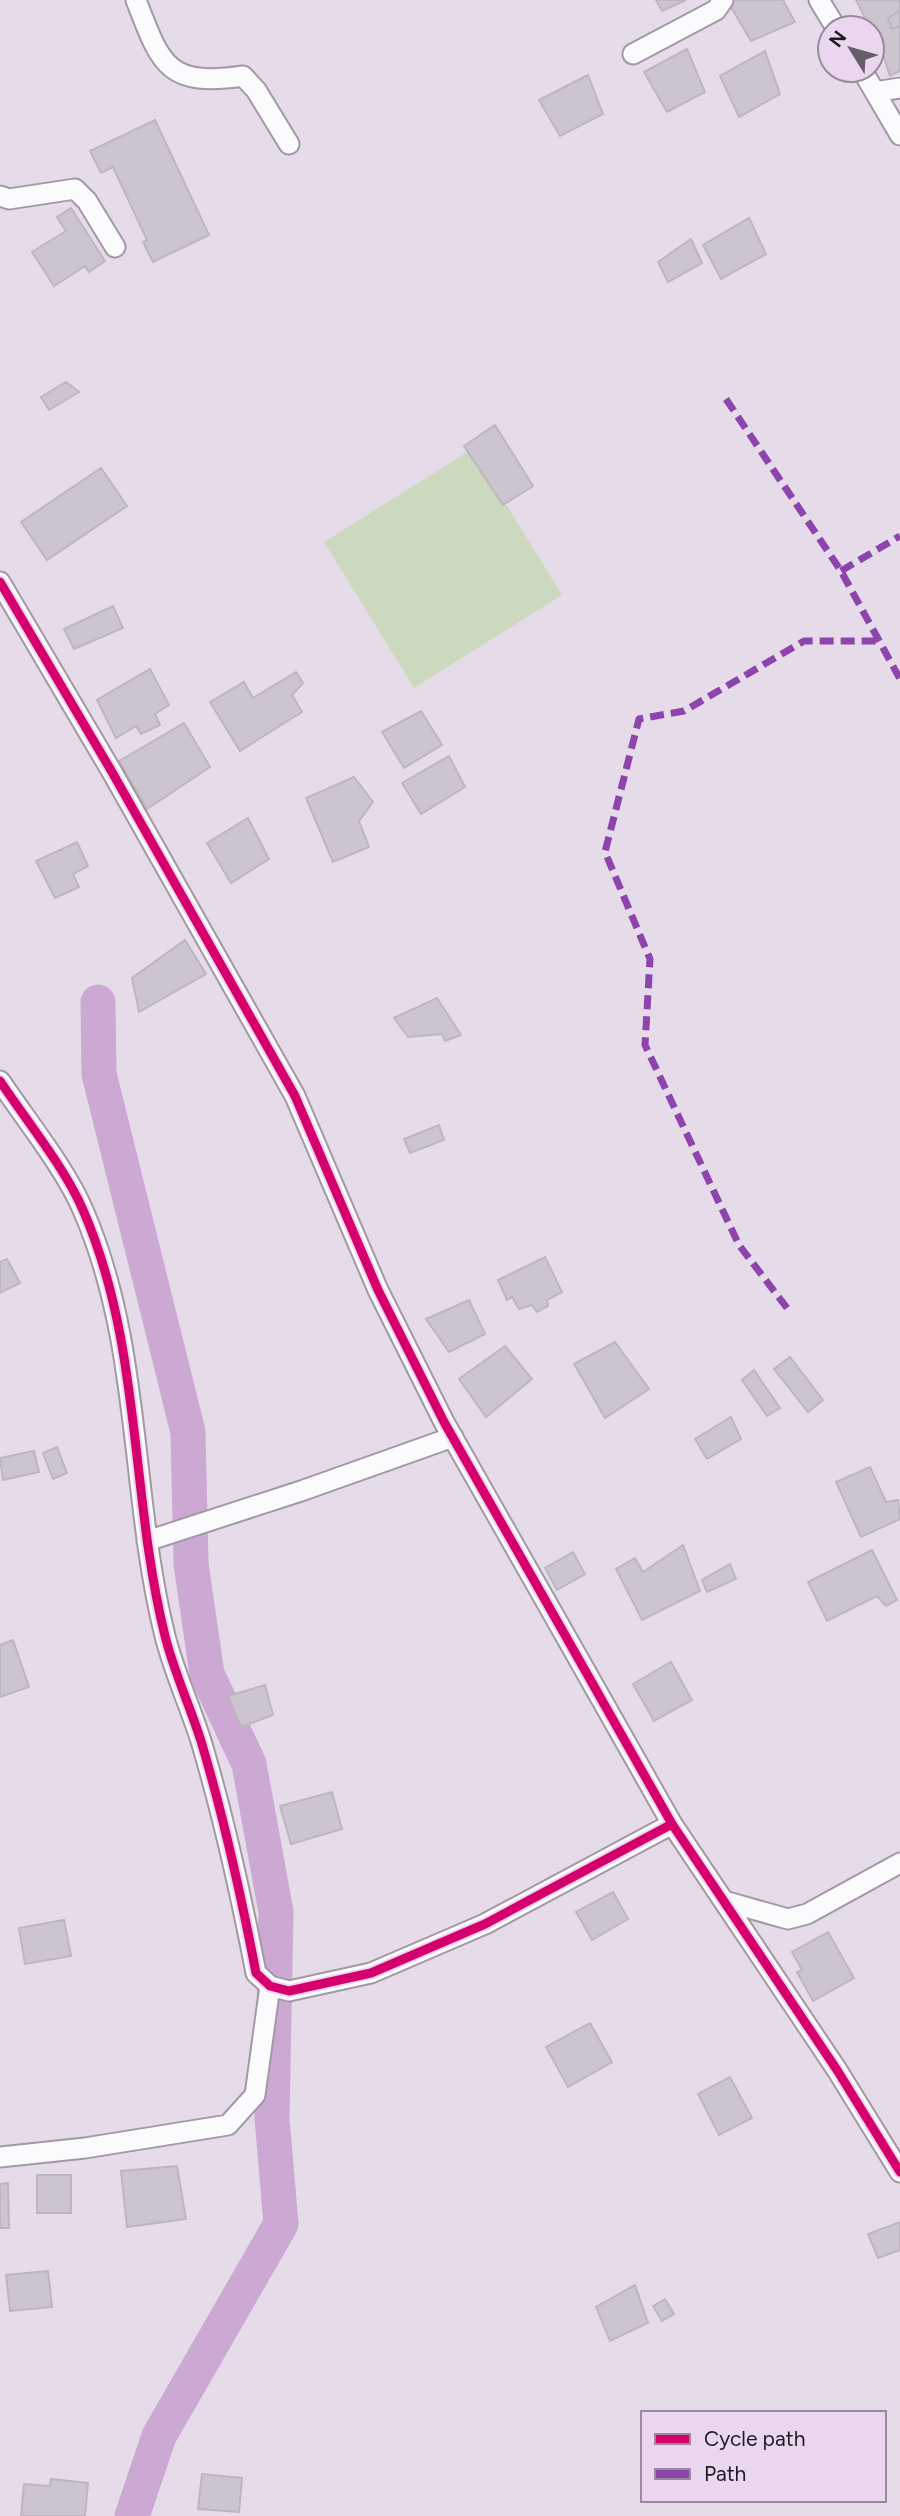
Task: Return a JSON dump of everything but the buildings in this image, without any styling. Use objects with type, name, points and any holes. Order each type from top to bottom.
[{"type":"street","points":[[136,0],[161,58],[173,71],[187,76],[243,76],[256,90],[289,144]]},
{"type":"street","points":[[633,54],[716,10],[723,0]]},
{"type":"street","points":[[870,84],[900,135]]},
{"type":"street","points":[[875,92],[900,88]]},
{"type":"street","points":[[0,196],[9,199],[75,189],[87,201],[115,247]]},
{"type":"street","points":[[0,582],[126,795],[295,1096],[379,1290],[453,1437],[672,1824],[837,2070],[900,2172]]},
{"type":"street","points":[[0,1081],[82,1208],[100,1252],[113,1301],[134,1422],[147,1541],[165,1638],[200,1738],[231,1846],[256,1973],[270,1986],[289,1991],[371,1973],[431,1950],[672,1824]]},
{"type":"street","points":[[147,1541],[302,1491],[453,1437]]},
{"type":"street","points":[[724,1901],[788,1919],[807,1914],[900,1863]]},
{"type":"street","points":[[0,2157],[85,2148],[228,2125],[255,2095],[270,1986]]},
{"type":"green space","points":[[472,449],[562,595],[414,688],[324,542]]},
{"type":"waterway","points":[[98,1002],[99,1074],[188,1432],[191,1564],[207,1674],[249,1764],[276,1912],[272,2118],[281,2224],[159,2436],[132,2516]]},
{"type":"marked path","points":[[726,399],[841,571],[900,679]]},
{"type":"marked path","points":[[841,571],[900,536]]},
{"type":"marked path","points":[[787,1308],[739,1245],[645,1045],[650,959],[605,852],[639,719],[684,711],[804,641],[880,641]]},
{"type":"cycle path","points":[[0,582],[112,772],[295,1096],[378,1290],[444,1422],[672,1824],[837,2070],[900,2172]]},
{"type":"cycle path","points":[[0,1081],[66,1178],[83,1210],[102,1261],[126,1367],[146,1529],[165,1636],[201,1741],[217,1799],[256,1973],[270,1986],[289,1991],[371,1973],[485,1924],[672,1824]]}]
